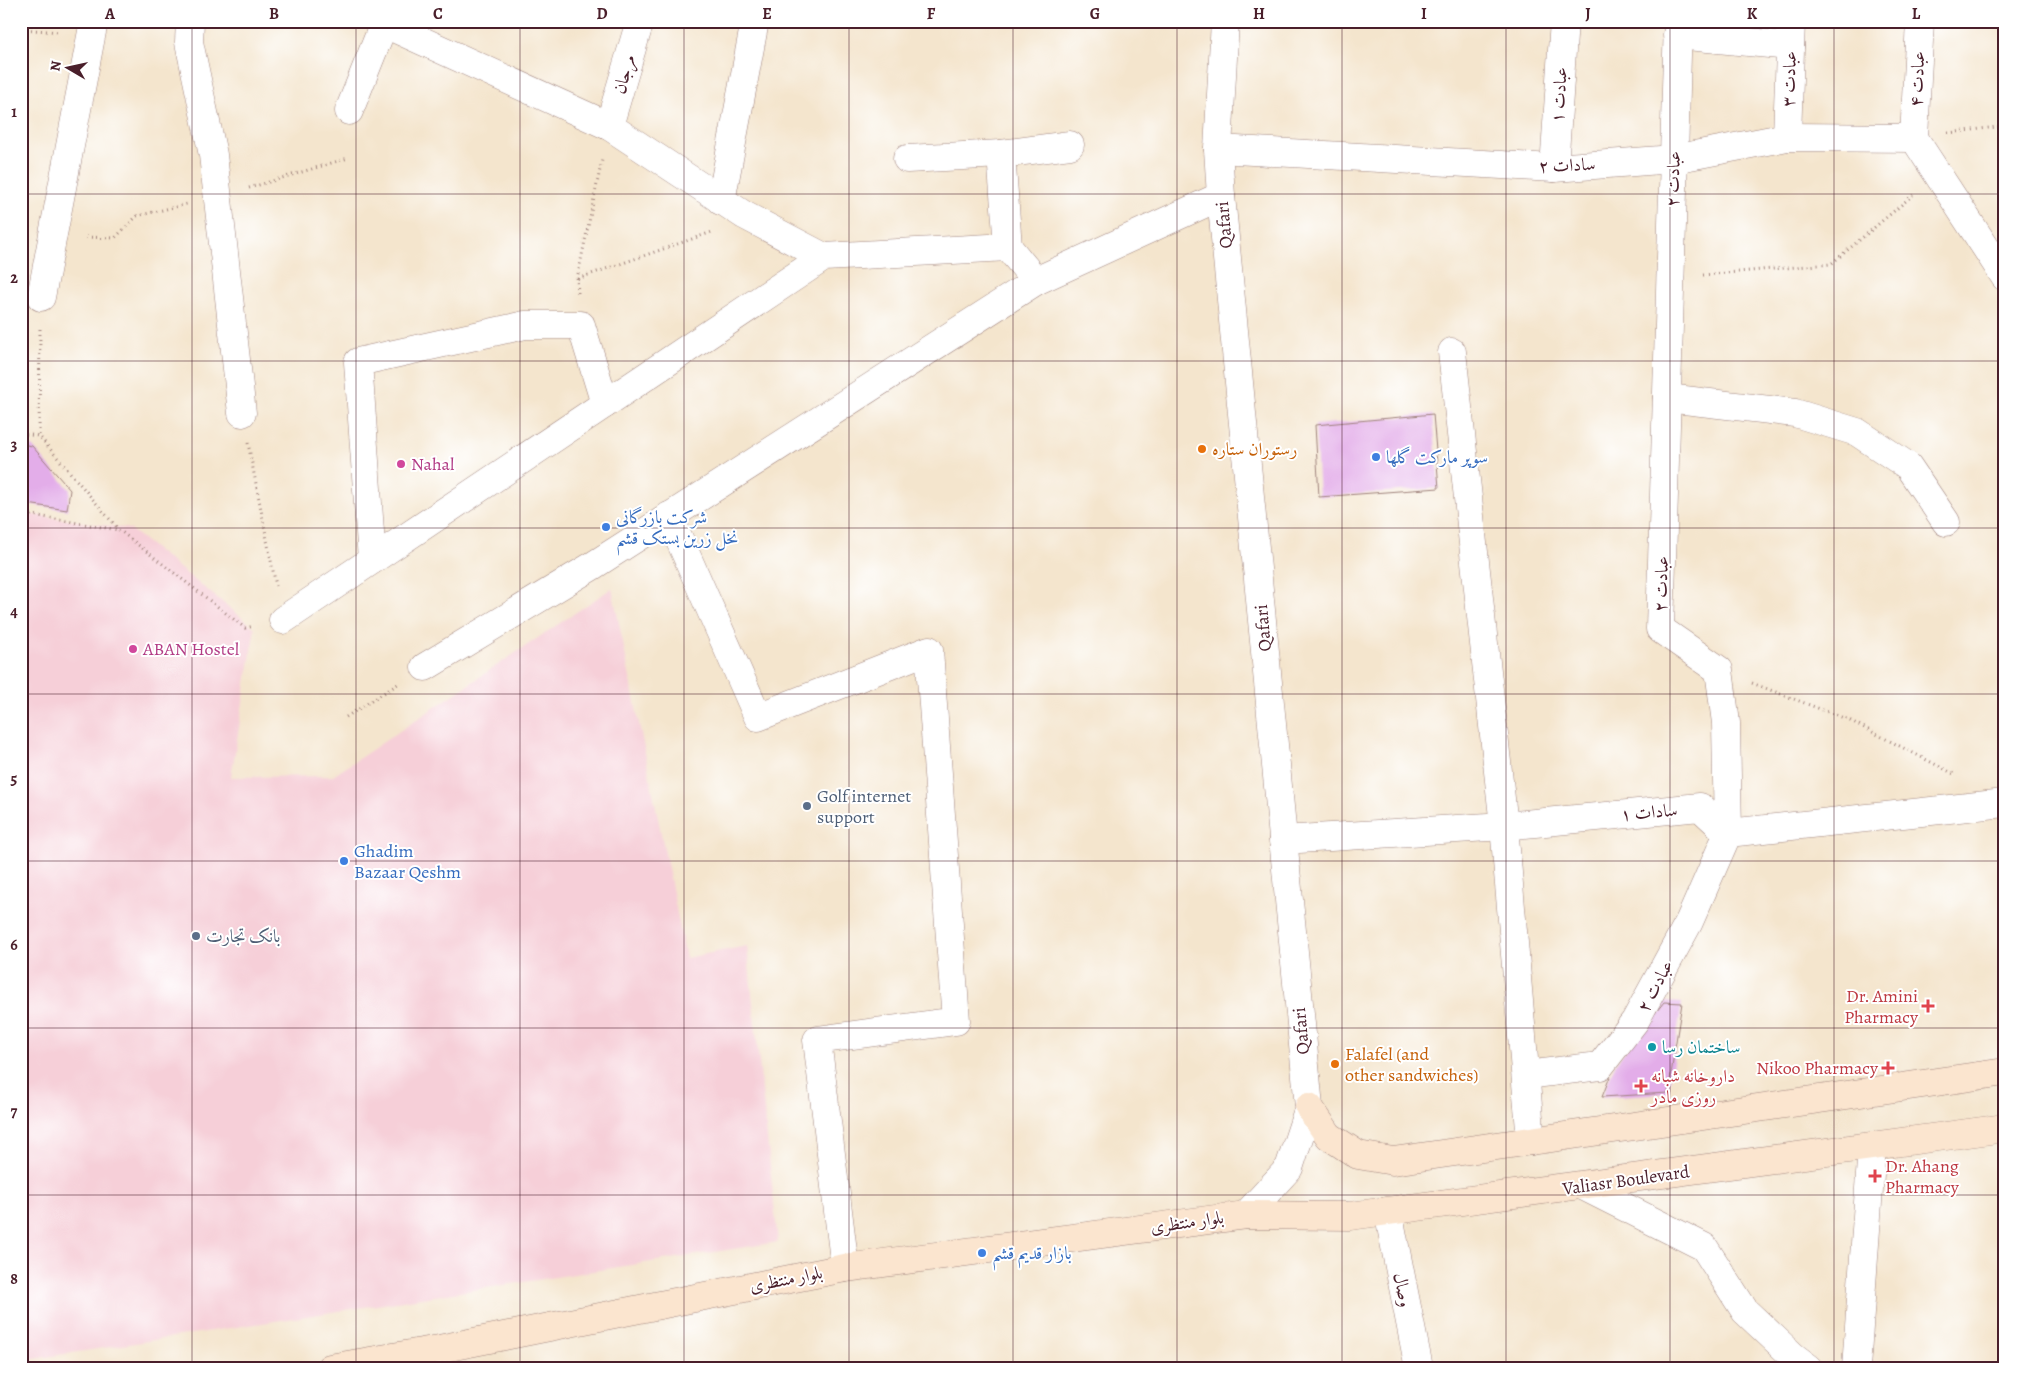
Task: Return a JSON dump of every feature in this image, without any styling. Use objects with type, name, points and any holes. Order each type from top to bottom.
[{"type":"main road","points":[[1309,1107],[1329,1136],[1358,1155],[1392,1161],[2005,1072]]},
{"type":"main road","name":"Valiasr Boulevard","points":[[1246,1215],[1350,1216],[2005,1128]]},
{"type":"main road","name":"بلوار منتظری","points":[[330,1368],[442,1358],[845,1268],[1246,1215]]},
{"type":"street","points":[[190,21],[189,42],[213,156],[242,413]]},
{"type":"street","name":"مرجان","points":[[609,126],[640,21]]},
{"type":"street","points":[[721,201],[756,21]]},
{"type":"street","name":"Qafari","points":[[1225,21],[1218,150],[1221,196],[1309,1107],[1289,1168],[1246,1215]]},
{"type":"street","name":"عبادت ۱","points":[[1554,168],[1564,21]]},
{"type":"street","name":"عبادت ۴","points":[[1914,138],[1920,21]]},
{"type":"street","points":[[349,111],[385,23],[609,126],[750,219],[824,257],[1008,247]]},
{"type":"street","points":[[41,297],[92,28]]},
{"type":"street","points":[[1678,28],[1791,33]]},
{"type":"street","name":"عبادت ۲","points":[[1526,1076],[1600,1066],[1635,1021],[1689,922],[1728,833],[1726,723],[1719,670],[1660,629],[1678,28]]},
{"type":"street","name":"عبادت ۳","points":[[1787,137],[1791,33]]},
{"type":"street","name":"سادات ۲","points":[[1218,150],[1554,168],[1674,159],[1787,137],[1914,138]]},
{"type":"street","points":[[1914,138],[2005,276]]},
{"type":"street","points":[[907,159],[1001,154],[1070,145]]},
{"type":"street","points":[[1001,154],[1008,247],[1036,281]]},
{"type":"street","points":[[425,667],[594,564],[1036,281],[1221,196]]},
{"type":"street","points":[[283,620],[824,257]]},
{"type":"street","points":[[372,560],[358,362],[525,326],[581,325],[605,404]]},
{"type":"street","points":[[1452,352],[1504,826],[1531,1141]]},
{"type":"street","points":[[1667,398],[1795,414],[1857,432],[1908,466],[1946,522]]},
{"type":"street","points":[[669,516],[758,717],[929,650],[956,1021],[817,1040],[845,1268]]},
{"type":"street","points":[[1728,833],[2005,803]]},
{"type":"street","name":"سادات ۱","points":[[1283,840],[1504,826],[1700,807],[1728,833]]},
{"type":"street","points":[[1856,1368],[1872,1147]]},
{"type":"street","points":[[1583,1186],[1704,1247],[1744,1311],[1793,1356],[1809,1368]]},
{"type":"street","name":"وصال","points":[[1388,1211],[1419,1368]]},
{"type":"path","points":[[21,29],[92,28]]},
{"type":"path","points":[[581,325],[577,279],[609,126]]},
{"type":"path","points":[[1914,138],[2005,126]]},
{"type":"path","points":[[1670,278],[1831,264],[1938,174]]},
{"type":"path","points":[[577,279],[750,219]]},
{"type":"path","points":[[41,297],[39,436],[119,530],[245,628],[283,620],[242,413]]},
{"type":"path","points":[[21,434],[39,436]]},
{"type":"path","points":[[21,513],[119,530]]},
{"type":"path","points":[[346,717],[425,667]]},
{"type":"path","points":[[1719,670],[1849,720],[1961,777]]},
{"type":"shaded area","name":"Ghadim Bazaar Qeshm","points":[[21,513],[130,529],[255,628],[231,777],[333,776],[612,588],[686,958],[747,946],[778,1242],[21,1361]]},
{"type":"building","points":[[1689,21],[1791,21],[1790,46],[1688,36]]},
{"type":"building","name":"سوپر مارکت گلها","points":[[1433,414],[1439,488],[1319,497],[1315,425]]},
{"type":"building","points":[[21,444],[32,446],[70,490],[67,510],[21,503]]},
{"type":"building","name":"ساختمان رسا","points":[[1664,1002],[1682,1003],[1668,1093],[1602,1097],[1615,1064]]},
{"type":"place","name":"رستوران ستاره","points":[[1202,449]]},
{"type":"place","name":"سوپر مارکت گلها","points":[[1376,457]]},
{"type":"place","name":"Nahal","points":[[401,464]]},
{"type":"place","name":"شرکت بازرگانی نخل زرین بستک قشم","points":[[606,527]]},
{"type":"place","name":"ABAN Hostel","points":[[133,649]]},
{"type":"place","name":"Golf internet support","points":[[807,806]]},
{"type":"place","name":"Ghadim Bazaar Qeshm","points":[[344,861]]},
{"type":"place","name":"بانک تجارت","points":[[196,936]]},
{"type":"place","name":"Dr. Amini Pharmacy","points":[[1928,1006]]},
{"type":"place","name":"ساختمان رسا","points":[[1652,1047]]},
{"type":"place","name":"Falafel (and other sandwiches)","points":[[1335,1064]]},
{"type":"place","name":"Nikoo Pharmacy","points":[[1888,1068]]},
{"type":"place","name":"داروخانه شبانه روزی مادر","points":[[1641,1086]]},
{"type":"place","name":"Dr. Ahang Pharmacy","points":[[1875,1176]]},
{"type":"place","name":"بازار قدیم قشم","points":[[982,1253]]}]
